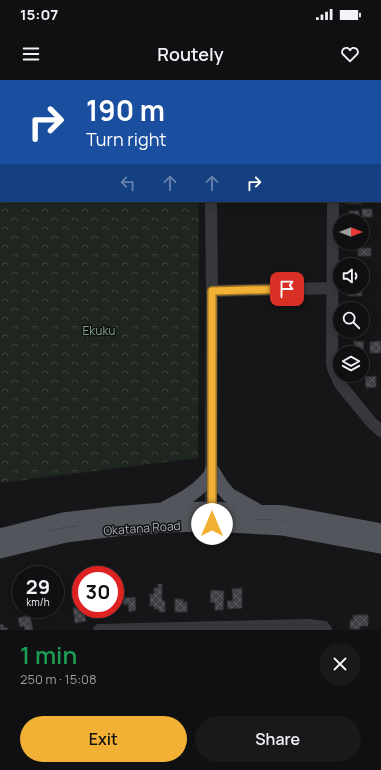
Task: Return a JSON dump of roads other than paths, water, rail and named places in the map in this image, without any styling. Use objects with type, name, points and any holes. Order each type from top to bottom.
[{"type":"main road","points":[[163,510],[188,497],[200,487],[212,473],[229,494],[258,512]]},
{"type":"main road","name":"Okatana Road","points":[[0,536],[63,520],[163,510],[283,528],[381,546]]},
{"type":"main road","name":"Okatana Road","points":[[0,551],[66,535],[115,528],[164,525],[212,517],[258,512],[285,513],[381,531]]},
{"type":"street","points":[[211,202],[212,517]]},
{"type":"street","points":[[333,202],[332,364],[340,384],[371,422],[381,431]]},
{"type":"street","points":[[212,291],[332,288]]},
{"type":"street","points":[[99,630],[309,625],[324,627],[326,630]]},
{"type":"park label","name":"Ekuku","points":[[99,330]]}]
